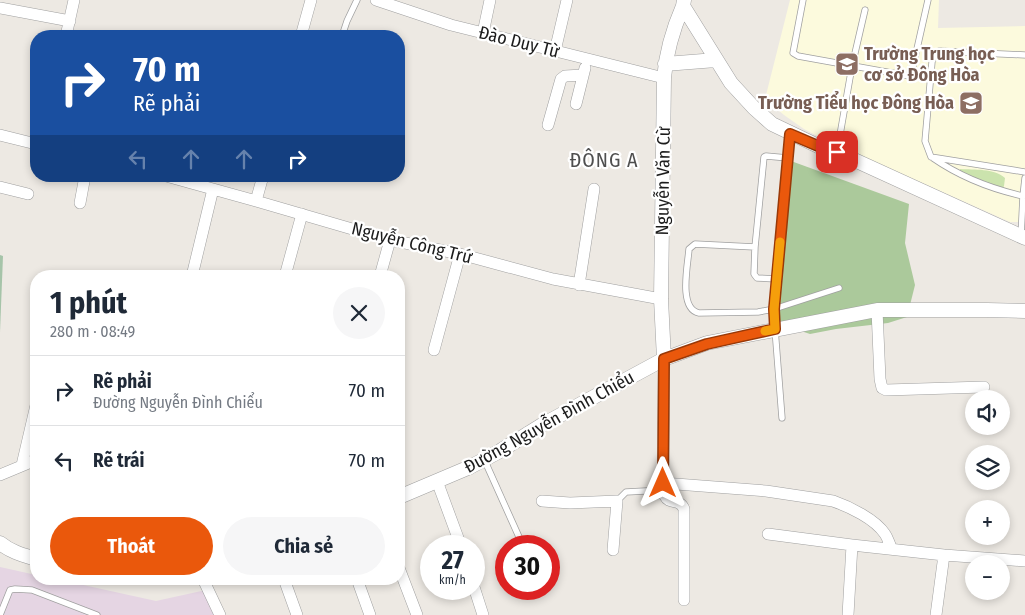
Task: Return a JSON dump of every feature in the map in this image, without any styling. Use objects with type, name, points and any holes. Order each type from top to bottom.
[{"type":"street","points":[[68,30],[74,0]]},
{"type":"street","points":[[303,30],[311,0]]},
{"type":"street","name":"Đào Duy Từ","points":[[376,0],[451,25],[664,78]]},
{"type":"street","points":[[483,33],[490,0]]},
{"type":"street","points":[[555,51],[568,0]]},
{"type":"street","points":[[684,3],[716,60],[732,83],[754,108],[772,124],[790,134],[837,152],[1023,237]]},
{"type":"street","name":"Nguyễn Văn Cừ","points":[[664,359],[661,299],[664,78],[665,64],[676,23],[684,3]]},
{"type":"street","points":[[0,8],[70,21]]},
{"type":"street","points":[[576,104],[587,59]]},
{"type":"street","points":[[665,64],[716,60]]},
{"type":"street","points":[[548,125],[560,79],[565,76],[583,74]]},
{"type":"street","points":[[0,135],[30,142]]},
{"type":"street","points":[[80,203],[84,182]]},
{"type":"street","name":"Nguyễn Công Trứ","points":[[193,182],[390,240],[460,254],[579,285],[661,299]]},
{"type":"street","points":[[256,201],[261,182]]},
{"type":"street","points":[[0,187],[28,194]]},
{"type":"street","points":[[193,270],[213,189]]},
{"type":"street","points":[[579,285],[594,189]]},
{"type":"street","points":[[287,270],[302,214]]},
{"type":"street","points":[[382,270],[390,240]]},
{"type":"street","points":[[434,350],[460,254]]},
{"type":"street","points":[[877,310],[882,388],[886,390],[984,388]]},
{"type":"street","name":"Đường Nguyễn Đình Chiểu","points":[[405,494],[500,451],[542,424],[664,359],[707,344],[877,310],[1025,312]]},
{"type":"street","points":[[664,359],[663,487],[665,496],[669,500],[683,505],[684,509],[684,600]]},
{"type":"street","points":[[22,466],[30,431]]},
{"type":"street","points":[[0,475],[30,463]]},
{"type":"street","points":[[437,481],[457,535]]},
{"type":"street","points":[[663,487],[766,491],[833,501],[872,520],[885,534],[892,549]]},
{"type":"street","points":[[542,501],[570,503],[617,501],[613,550]]},
{"type":"street","points":[[768,534],[944,555],[1025,561]]},
{"type":"street","points":[[0,543],[16,553],[30,557]]},
{"type":"street","points":[[848,615],[852,545]]},
{"type":"street","points":[[936,615],[944,555]]},
{"type":"street","points":[[405,584],[417,615]]},
{"type":"street","points":[[206,585],[220,615]]},
{"type":"street","points":[[286,585],[297,615]]},
{"type":"street","points":[[359,585],[370,615]]},
{"type":"street","points":[[478,600],[482,615]]},
{"type":"lane","points":[[344,30],[357,0]]},
{"type":"lane","points":[[803,0],[793,53],[798,56],[909,76],[912,71],[928,0]]},
{"type":"lane","points":[[837,152],[852,66],[865,10]]},
{"type":"lane","points":[[1023,196],[1002,191],[947,168],[931,157],[925,142],[934,54],[939,51],[1025,55]]},
{"type":"lane","points":[[782,418],[774,309],[790,134]]},
{"type":"lane","points":[[777,279],[761,279],[757,278],[754,274],[764,157],[788,158]]},
{"type":"lane","points":[[931,157],[1025,172]]},
{"type":"lane","points":[[1023,237],[1025,178]]},
{"type":"lane","points":[[756,247],[695,244],[689,248],[686,294],[688,303],[694,312],[752,312],[774,309],[838,288]]},
{"type":"lane","points":[[484,459],[518,535]]},
{"type":"lane","points":[[617,501],[626,492],[663,487]]},
{"type":"lane","points":[[0,615],[10,590],[15,589],[32,590],[97,615]]},
{"type":"shaded area","points":[[790,0],[939,0],[938,28],[1025,26],[1025,222],[1010,222],[911,178],[875,166],[804,129],[765,99]]},
{"type":"shaded area","points":[[0,567],[30,574],[30,585],[83,585],[156,601],[206,590],[221,615],[0,615]]},
{"type":"green space","points":[[791,161],[909,204],[905,243],[915,285],[907,317],[888,323],[810,334],[777,323]]},
{"type":"green space","points":[[960,169],[984,170],[995,173],[1005,178],[1004,186],[1002,190],[960,172]]},
{"type":"green space","points":[[0,255],[3,256],[0,332]]},
{"type":"slow traffic","points":[[765,331],[775,329],[774,309],[780,242]]},
{"type":"place","name":"Trường Trung học cơ sở Đông Hòa","points":[[847,64]]},
{"type":"place","name":"Trường Tiểu học Đông Hòa","points":[[971,103]]},
{"type":"district","name":"ĐÔNG A","points":[[604,160]]},
{"type":"route","points":[[663,483],[664,359],[707,344],[775,329],[774,309],[790,134],[837,152]]}]
